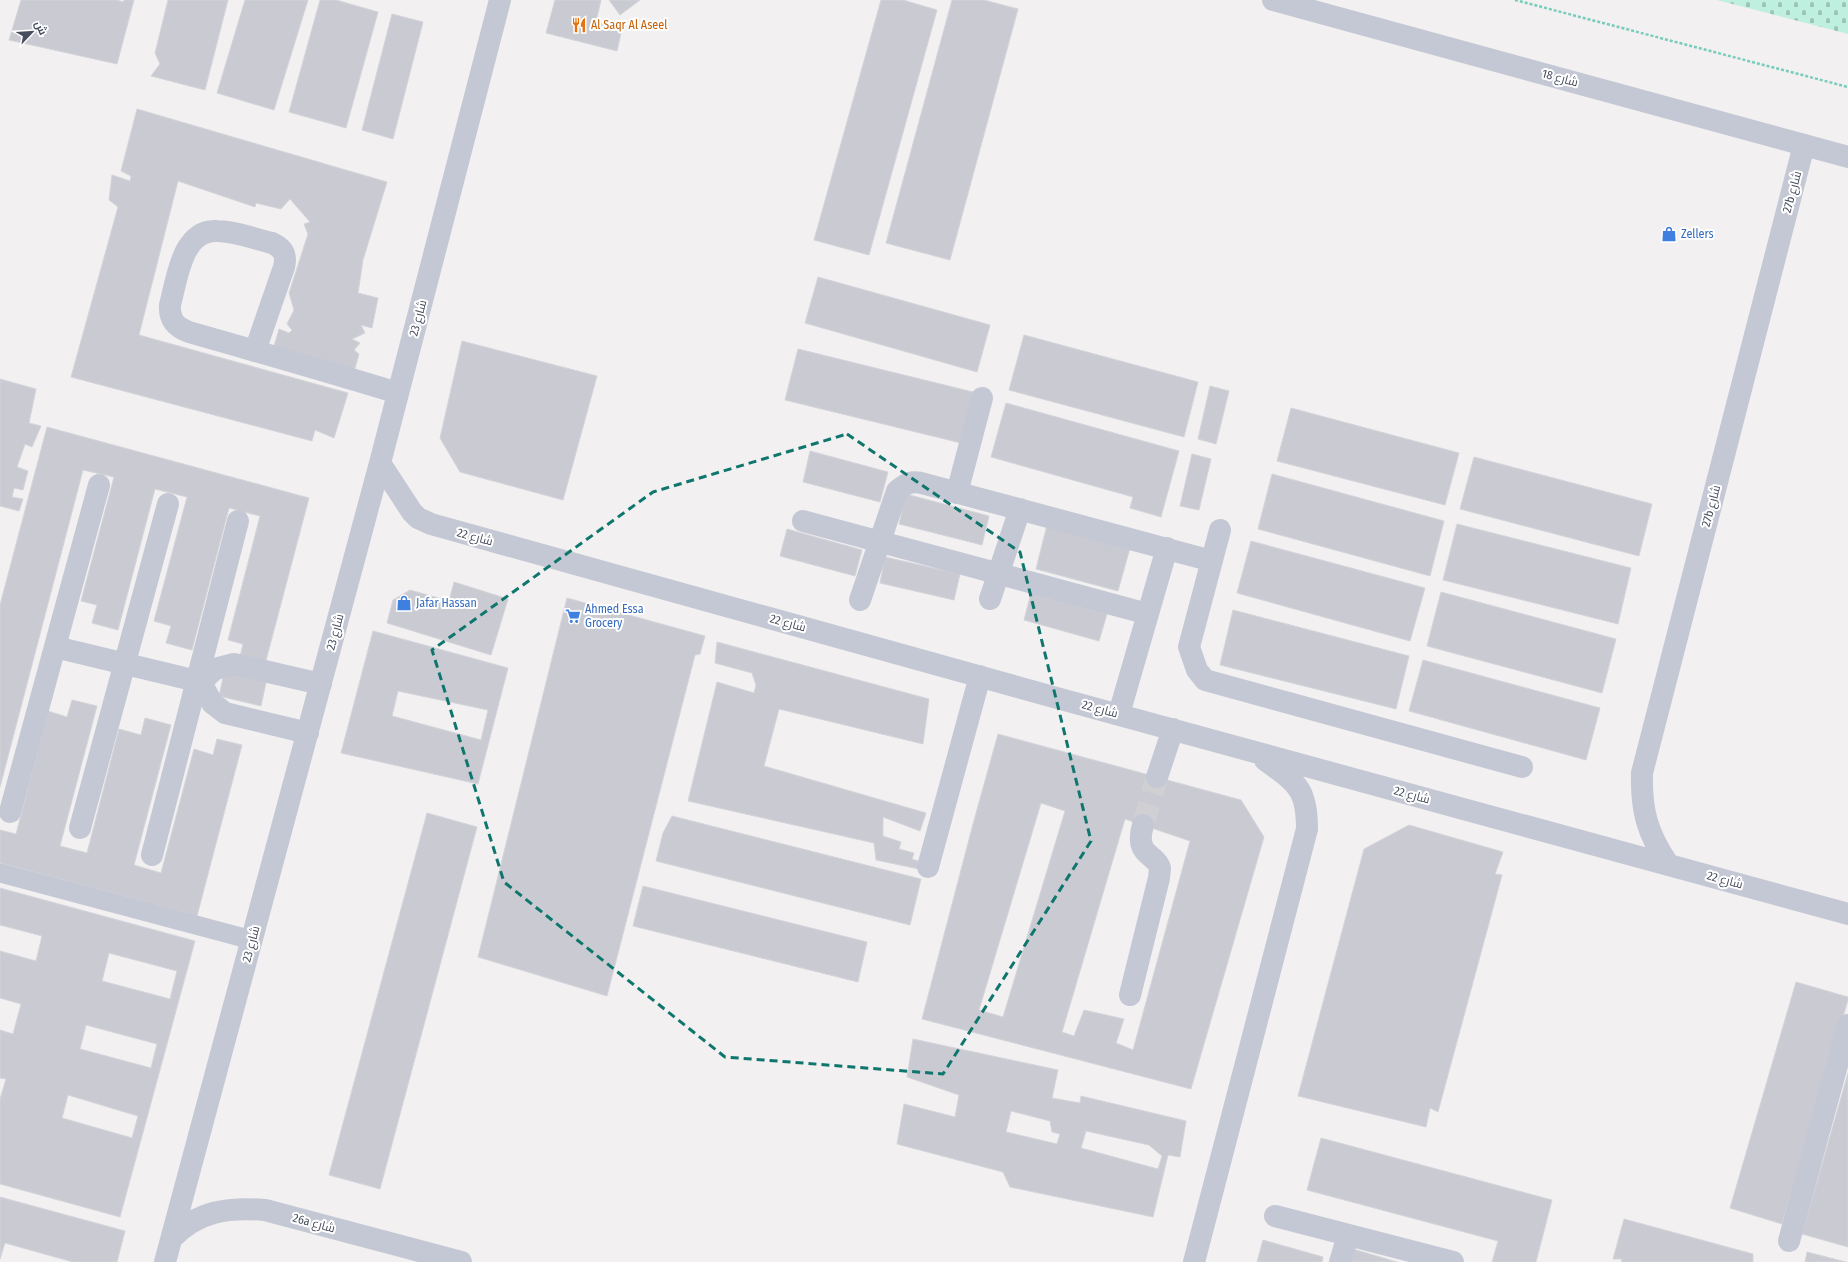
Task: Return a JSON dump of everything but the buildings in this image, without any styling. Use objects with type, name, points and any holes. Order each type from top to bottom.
[{"type":"street","name":"شارع 23","points":[[165,1262],[380,463],[500,0]]},
{"type":"street","name":"شارع 18","points":[[1273,0],[1848,157]]},
{"type":"street","name":"27b شارع","points":[[1668,864],[1650,834],[1644,817],[1641,795],[1642,773],[1804,145]]},
{"type":"street","points":[[255,351],[284,267],[286,260],[284,252],[279,246],[272,243],[218,230],[209,231],[192,240],[186,248],[170,305],[169,314],[173,322],[180,329],[398,393]]},
{"type":"street","points":[[957,492],[982,398]]},
{"type":"street","name":"شارع 22","points":[[380,463],[412,512],[418,518],[431,524],[1254,752],[1848,914]]},
{"type":"street","points":[[860,600],[897,491],[904,484],[918,482],[1212,561]]},
{"type":"street","points":[[10,812],[98,485]]},
{"type":"street","points":[[80,828],[168,504]]},
{"type":"street","points":[[990,599],[1020,509]]},
{"type":"street","points":[[152,855],[199,681],[238,521]]},
{"type":"street","points":[[803,521],[1148,614]]},
{"type":"street","points":[[1220,530],[1189,646],[1197,670],[1205,680],[1522,767]]},
{"type":"street","points":[[1119,714],[1167,548]]},
{"type":"street","points":[[55,646],[199,681],[207,696],[225,714],[308,733]]},
{"type":"street","points":[[199,681],[215,669],[234,664],[321,684]]},
{"type":"street","points":[[928,867],[980,676]]},
{"type":"street","points":[[1157,777],[1173,729]]},
{"type":"street","points":[[1194,1262],[1307,829],[1305,803],[1295,782],[1254,752]]},
{"type":"street","points":[[1130,995],[1159,878],[1160,868],[1156,860],[1147,854],[1142,845],[1140,833],[1143,825]]},
{"type":"street","points":[[1789,1241],[1848,1025]]},
{"type":"street","name":"26a شارع","points":[[172,1238],[184,1225],[202,1216],[220,1211],[242,1208],[264,1210],[461,1262]]},
{"type":"street","points":[[1275,1216],[1440,1260]]},
{"type":"street","points":[[1340,1262],[1348,1235]]},
{"type":"lane","points":[[0,873],[252,940]]},
{"type":"path","points":[[1515,0],[1848,87]]},
{"type":"highlighted area","points":[[847,434],[1020,552],[1091,841],[943,1074],[725,1057],[504,882],[432,650],[653,492]]},
{"type":"green space","points":[[1717,0],[1848,0],[1848,34]]},
{"type":"tunnel","points":[[1143,825],[1157,777]]},
{"type":"place","name":"Al Saqr Al Aseel","points":[[579,25]]},
{"type":"place","name":"Zellers","points":[[1669,234]]},
{"type":"place","name":"Jafar Hassan","points":[[404,603]]},
{"type":"place","name":"Ahmed Essa Grocery","points":[[573,616]]}]
